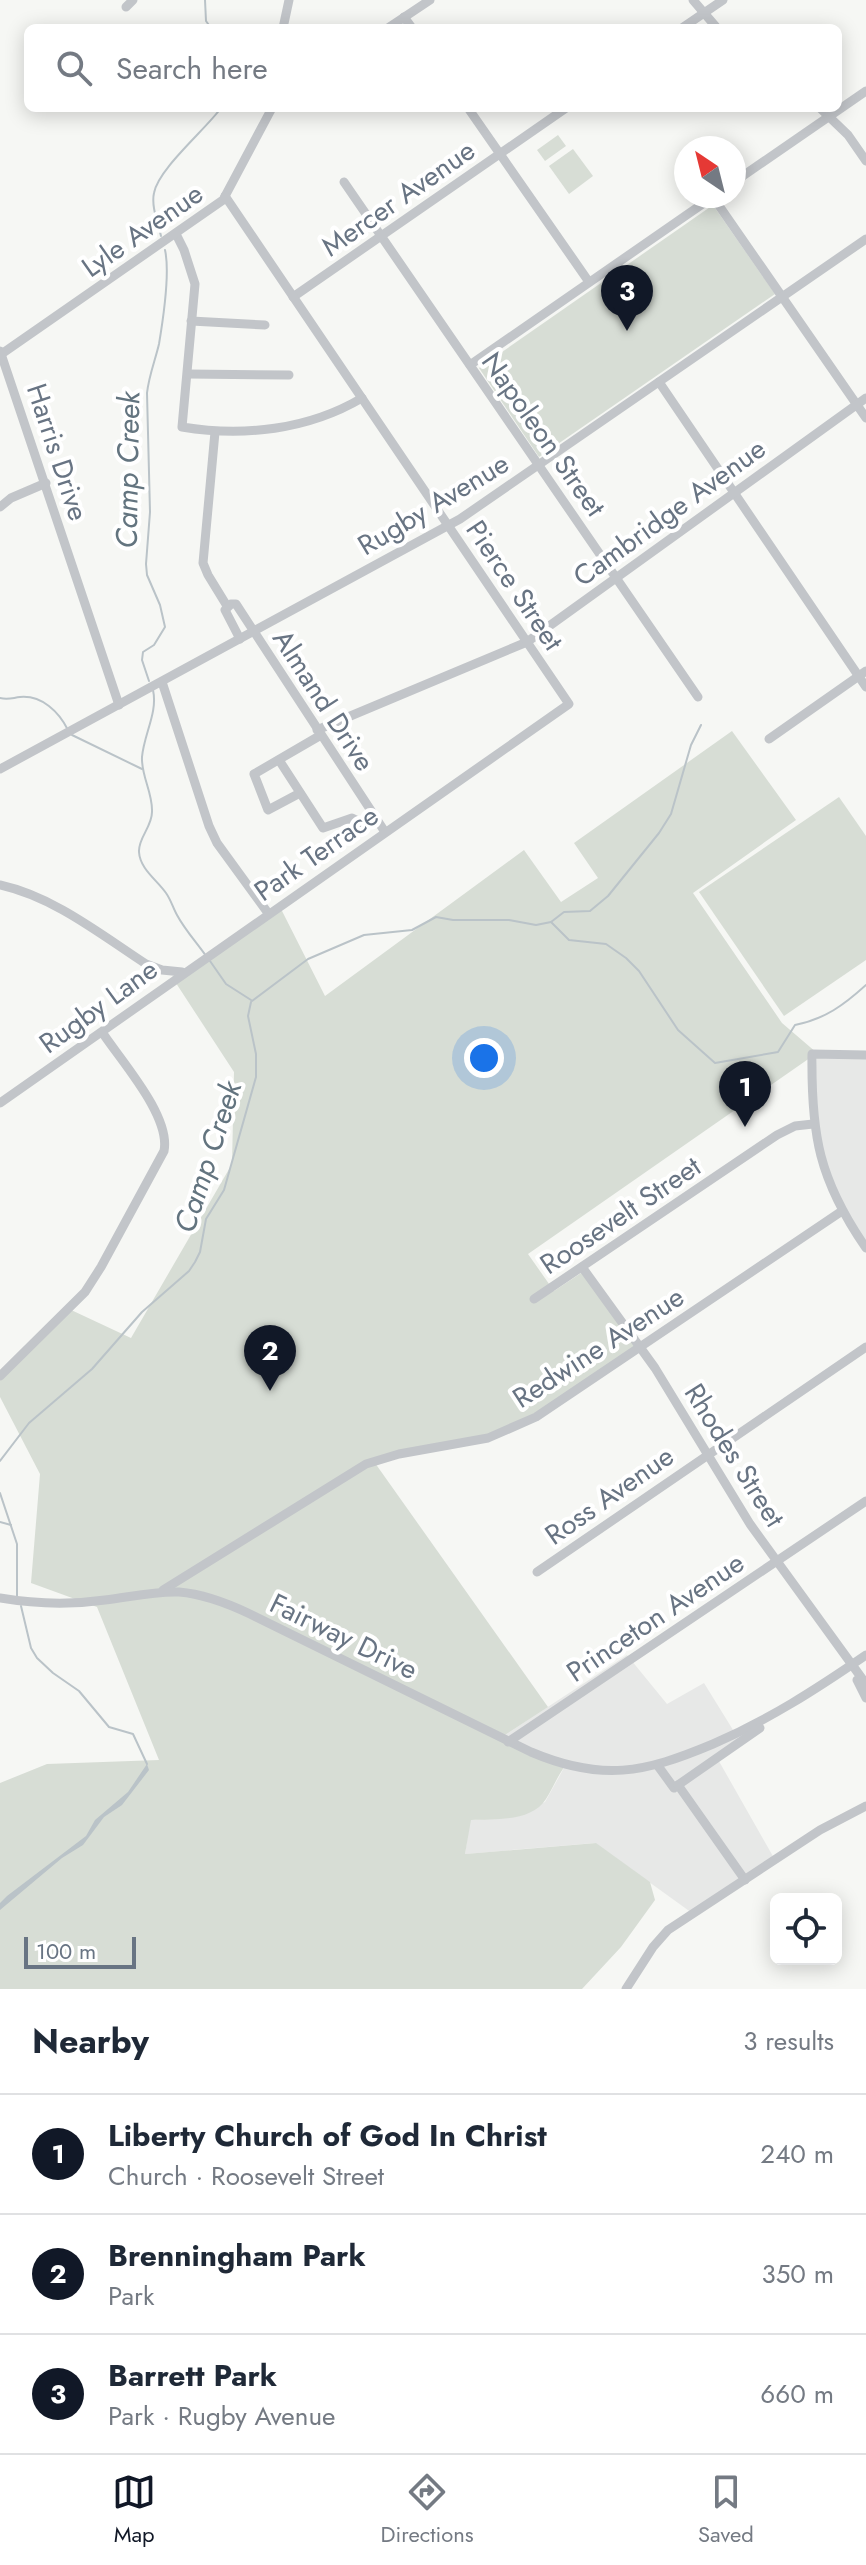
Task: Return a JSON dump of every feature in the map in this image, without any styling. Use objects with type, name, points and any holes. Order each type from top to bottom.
[{"type":"street","points":[[284,24],[289,0]]},
{"type":"street","points":[[394,24],[430,0]]},
{"type":"street","points":[[693,0],[713,24]]},
{"type":"street","points":[[688,24],[723,0]]},
{"type":"street","points":[[404,17],[409,24]]},
{"type":"street","points":[[842,108],[866,91]]},
{"type":"street","name":"Lyle Avenue","points":[[1,353],[211,211],[225,196],[270,112]]},
{"type":"street","points":[[471,112],[589,282]]},
{"type":"street","name":"Mercer Avenue","points":[[293,297],[560,112]]},
{"type":"street","points":[[825,112],[866,161]]},
{"type":"street","points":[[746,174],[836,112]]},
{"type":"street","name":"Napoleon Street","points":[[344,182],[698,697]]},
{"type":"street","name":"Pierce Street","points":[[225,196],[569,704],[474,770]]},
{"type":"street","points":[[470,365],[697,208]]},
{"type":"street","points":[[722,208],[866,418]]},
{"type":"street","points":[[176,234],[195,284],[182,427],[215,432],[297,425],[343,409],[362,398]]},
{"type":"street","name":"Rugby Avenue","points":[[0,769],[449,526],[866,239]]},
{"type":"street","points":[[191,321],[265,325]]},
{"type":"street","name":"Harris Drive","points":[[1,353],[119,705]]},
{"type":"street","points":[[188,374],[289,375]]},
{"type":"street","points":[[659,382],[733,493],[862,674],[866,687]]},
{"type":"street","name":"Cambridge Avenue","points":[[300,793],[268,810],[254,774],[319,733],[527,642],[866,398]]},
{"type":"street","points":[[215,432],[203,563],[227,606],[225,610],[240,639]]},
{"type":"street","points":[[0,507],[11,498],[46,483]]},
{"type":"street","name":"Almand Drive","points":[[227,606],[236,604],[385,832]]},
{"type":"street","points":[[769,739],[862,674]]},
{"type":"street","points":[[162,682],[209,826],[217,843],[268,913]]},
{"type":"street","points":[[279,760],[323,828],[352,818],[356,820],[359,833]]},
{"type":"street","name":"Park Terrace","points":[[182,972],[474,770]]},
{"type":"street","points":[[0,885],[27,892],[51,904],[146,964],[182,972]]},
{"type":"street","name":"Rugby Lane","points":[[0,1103],[152,998],[182,972]]},
{"type":"street","points":[[0,1376],[85,1292],[164,1151],[165,1135],[158,1115],[102,1032]]},
{"type":"street","points":[[866,1055],[812,1054],[813,1124],[824,1170],[842,1211],[866,1248]]},
{"type":"street","name":"Roosevelt Street","points":[[534,1299],[777,1135],[795,1126],[813,1124]]},
{"type":"street","name":"Redwine Avenue","points":[[151,1592],[180,1581],[351,1471],[382,1458],[504,1432],[552,1407],[842,1211]]},
{"type":"street","name":"Rhodes Street","points":[[582,1267],[641,1347],[750,1524],[866,1684]]},
{"type":"street","name":"Ross Avenue","points":[[537,1572],[866,1347]]},
{"type":"street","name":"Princeton Avenue","points":[[508,1742],[866,1501]]},
{"type":"street","name":"Fairway Drive","points":[[0,1598],[70,1604],[151,1592],[195,1594],[223,1602],[508,1742],[546,1759],[577,1768],[625,1771],[658,1766],[755,1726],[795,1704]]},
{"type":"street","points":[[658,1766],[674,1788],[866,1655]]},
{"type":"street","name":"Rhodes Street","points":[[851,1666],[866,1698]]},
{"type":"street","points":[[678,1785],[745,1880]]},
{"type":"street","points":[[626,1989],[668,1930],[833,1823],[866,1798]]},
{"type":"street","points":[[833,1823],[866,1806]]},
{"type":"shaded area","points":[[558,135],[566,146],[545,161],[537,150]]},
{"type":"shaded area","points":[[573,149],[593,176],[569,194],[549,166]]},
{"type":"shaded area","points":[[709,208],[715,208],[775,294],[539,457],[479,368]]},
{"type":"shaded area","points":[[732,731],[796,820],[693,893],[782,1023],[817,1053],[528,1254],[554,1291],[584,1271],[639,1350],[535,1415],[491,1434],[375,1463],[548,1707],[505,1735],[565,1766],[546,1799],[532,1812],[512,1818],[471,1820],[465,1854],[596,1843],[650,1882],[655,1900],[621,1947],[582,1989],[0,1989],[0,1783],[47,1764],[159,1760],[97,1607],[31,1583],[40,1474],[0,1397],[0,1372],[69,1309],[131,1338],[232,1164],[234,1072],[172,977],[280,907],[325,996],[524,850],[561,902],[598,878],[574,843]]},
{"type":"shaded area","points":[[839,797],[866,836],[866,960],[784,1016],[699,892]]},
{"type":"shaded area","points":[[817,1053],[866,1053],[866,1243],[832,1188],[813,1103]]},
{"type":"shaded area","points":[[627,1655],[667,1704],[704,1683],[738,1738],[716,1756],[774,1858],[692,1913],[595,1843],[465,1854],[470,1820],[511,1817],[545,1802],[565,1766],[505,1735]]},
{"type":"shaded area","points":[[147,1764],[149,1770],[122,1805],[104,1817],[83,1845],[62,1858],[0,1910],[0,1903],[7,1896],[86,1836],[95,1820],[128,1792]]},
{"type":"waterway","name":"Camp Creek","points":[[205,0],[208,24]]},
{"type":"waterway","name":"Camp Creek","points":[[161,236],[153,203],[157,183],[218,112]]},
{"type":"waterway","name":"Camp Creek","points":[[149,681],[142,660],[143,652],[154,645],[165,627],[146,564],[150,512],[147,393],[164,310],[165,250]]},
{"type":"waterway","name":"Camp Creek","points":[[153,690],[154,707],[142,757],[152,812],[139,847],[140,858],[206,956]]},
{"type":"waterway","points":[[0,698],[36,699],[55,711],[68,730]]},
{"type":"waterway","points":[[252,1001],[308,959],[364,935],[412,930],[436,917],[509,920],[536,925],[551,922],[564,912],[590,911],[608,896],[671,814],[691,745],[701,725]]},
{"type":"waterway","points":[[72,735],[142,769]]},
{"type":"waterway","points":[[551,922],[569,940],[606,944],[626,958],[639,971],[678,1030],[715,1063],[778,1052],[795,1025],[834,1010],[866,985]]},
{"type":"waterway","name":"Camp Creek","points":[[210,961],[226,984],[251,1000]]},
{"type":"waterway","name":"Camp Creek","points":[[0,1461],[29,1423],[92,1369],[142,1312],[189,1271],[195,1262],[206,1219],[224,1190],[256,1077],[256,1054],[248,1016],[251,1002]]},
{"type":"waterway","name":"Camp Creek","points":[[0,1493],[17,1544],[17,1596]]},
{"type":"waterway","points":[[0,1522],[11,1525]]},
{"type":"waterway","name":"Camp Creek","points":[[21,1606],[31,1648],[37,1658],[79,1691],[109,1727],[133,1734],[147,1764]]},
{"type":"place","name":"Barrett Park","points":[[627,331]]},
{"type":"place","name":"Liberty Church of God In Christ","points":[[745,1127]]},
{"type":"place","name":"Brenningham Park","points":[[270,1391]]}]
